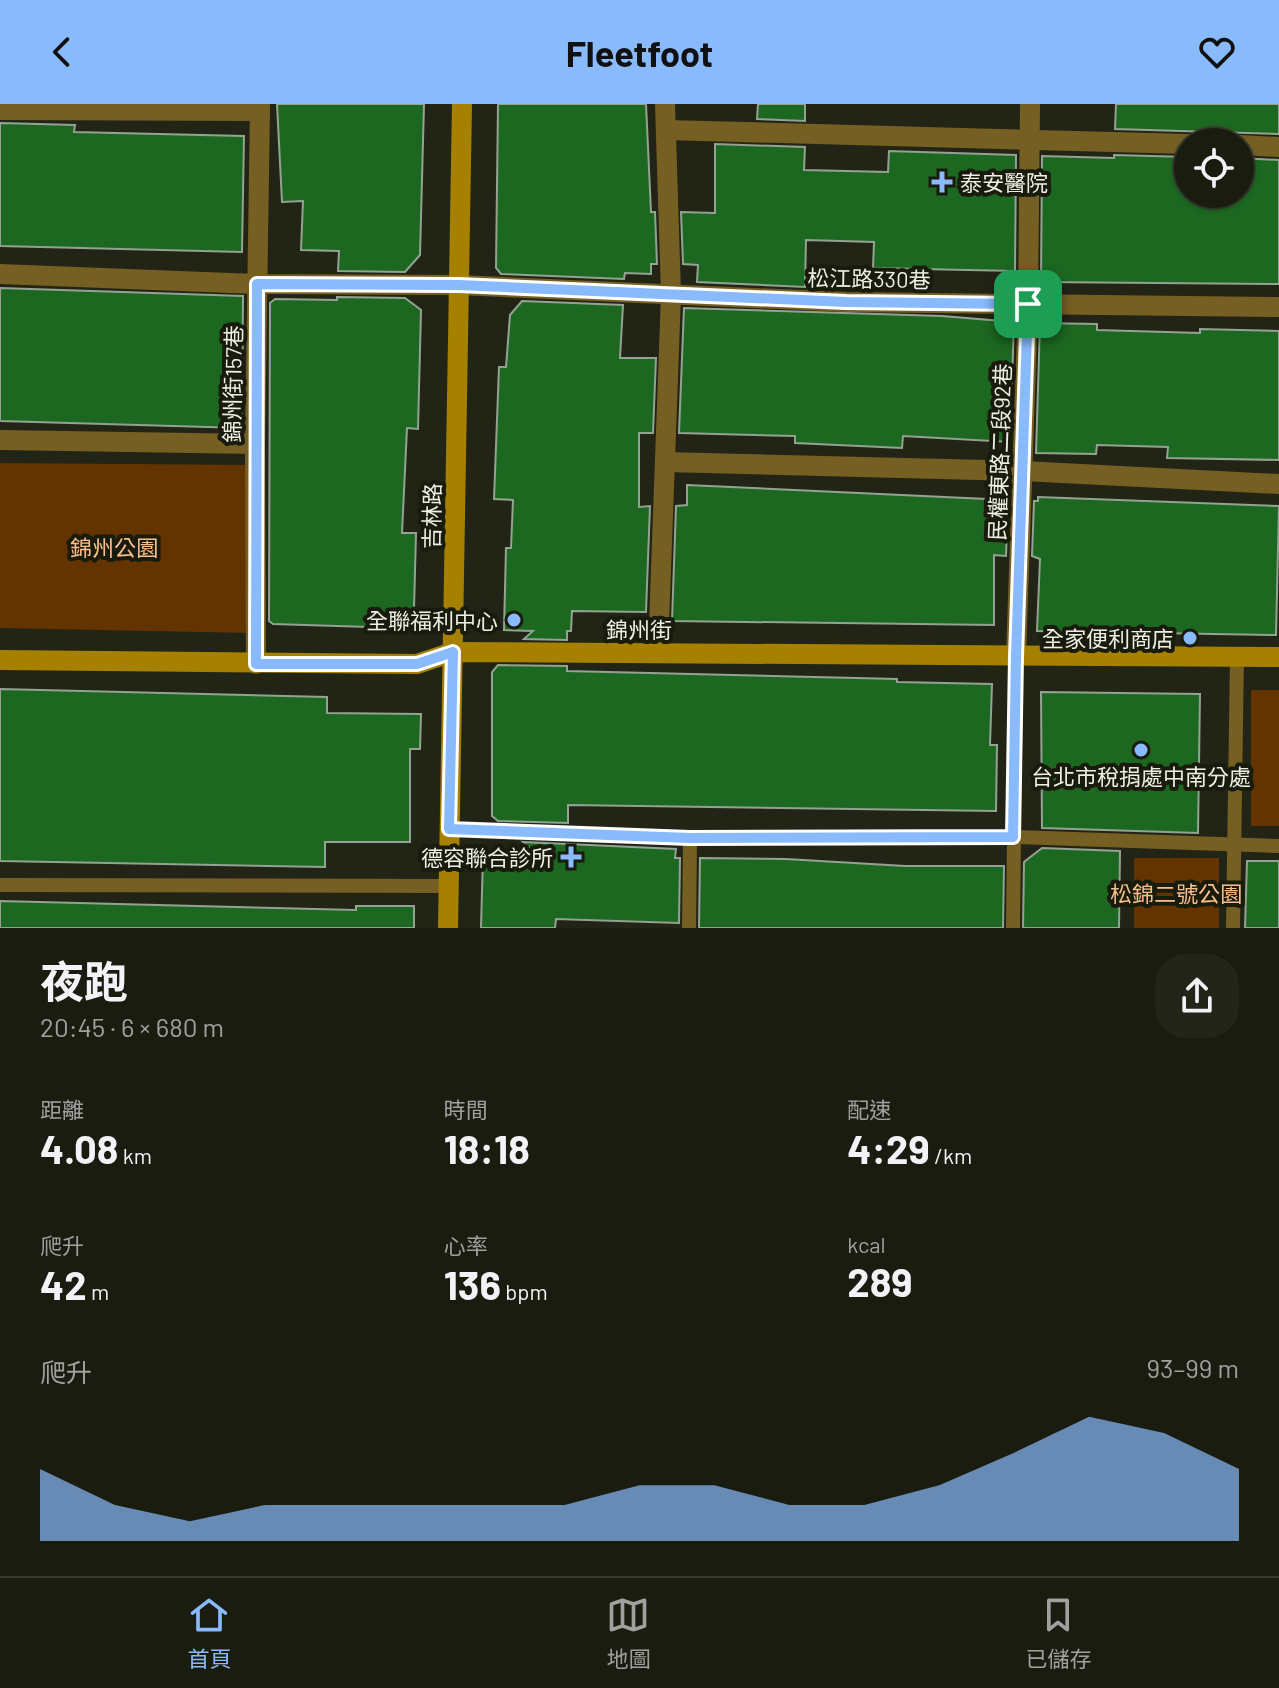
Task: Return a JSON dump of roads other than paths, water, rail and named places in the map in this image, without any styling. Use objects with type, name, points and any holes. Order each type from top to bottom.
[{"type":"street","name":"吉林路","points":[[448,928],[462,104]]},
{"type":"street","points":[[658,653],[671,294],[665,104]]},
{"type":"street","name":"民權東路二段92巷","points":[[1016,657],[1028,304],[1030,104]]},
{"type":"street","points":[[0,110],[260,108]]},
{"type":"street","name":"錦州街157巷","points":[[256,664],[255,444],[260,108]]},
{"type":"street","points":[[666,130],[1174,144]]},
{"type":"street","points":[[1254,146],[1279,147]]},
{"type":"street","name":"松江路330巷","points":[[0,274],[257,284],[459,285],[846,302],[1279,307]]},
{"type":"street","points":[[0,440],[255,444]]},
{"type":"street","points":[[665,462],[1023,471],[1279,484]]},
{"type":"street","name":"錦州街","points":[[0,660],[417,664],[453,652],[1279,657]]},
{"type":"lane","points":[[1233,928],[1237,656]]},
{"type":"lane","points":[[1013,928],[1016,657]]},
{"type":"lane","points":[[449,829],[690,838],[1013,837],[1279,846]]},
{"type":"lane","points":[[689,928],[690,838]]},
{"type":"lane","points":[[0,885],[448,886]]},
{"type":"place","name":"泰安醫院","points":[[942,182]]},
{"type":"place","name":"全聯福利中心","points":[[514,620]]},
{"type":"place","name":"全家便利商店","points":[[1190,638]]},
{"type":"place","name":"台北市稅捐處中南分處","points":[[1141,750]]},
{"type":"place","name":"德容聯合診所","points":[[571,857]]},
{"type":"park label","name":"錦州公園","points":[[114,547]]},
{"type":"park label","name":"松錦二號公園","points":[[1176,893]]}]
